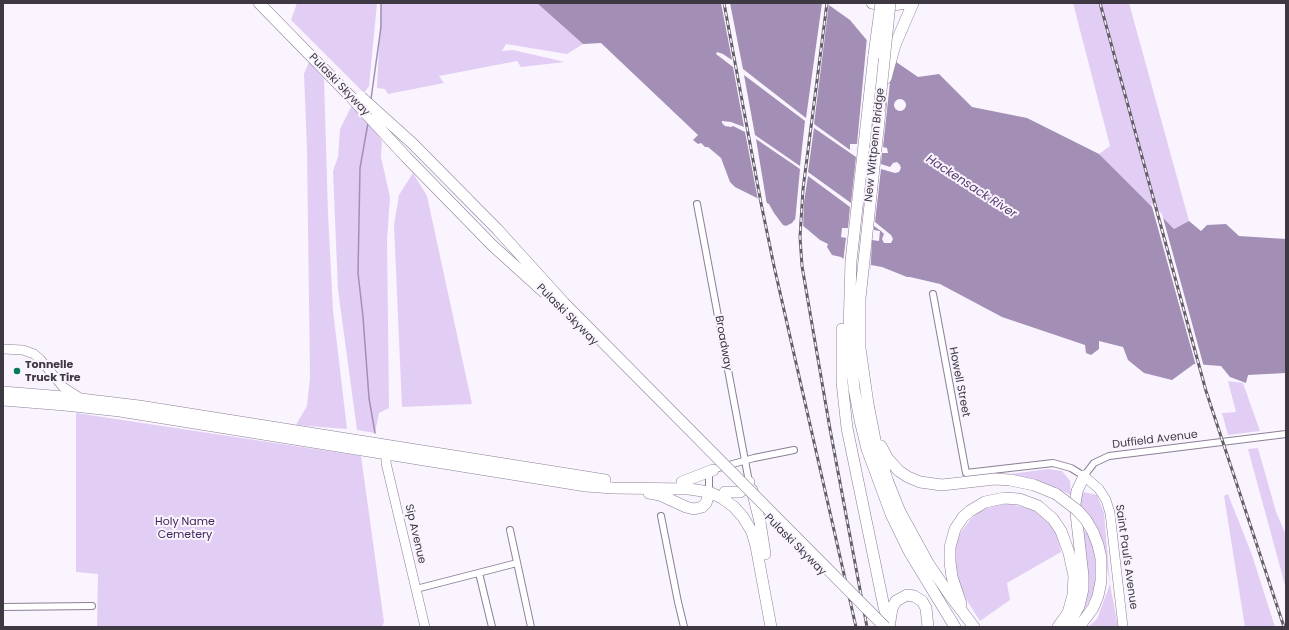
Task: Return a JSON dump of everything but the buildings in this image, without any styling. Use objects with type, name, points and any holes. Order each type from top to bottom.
[{"type":"highway","name":"Pulaski Skyway","points":[[259,3],[351,97],[412,164],[493,246],[554,302],[876,627]]},
{"type":"highway","name":"Pulaski Skyway","points":[[268,3],[361,97],[408,140],[491,223],[564,302],[888,626]]},
{"type":"highway","points":[[872,3],[888,6],[905,3]]},
{"type":"highway","points":[[874,55],[875,3]]},
{"type":"highway","name":"New Wittpenn Bridge","points":[[855,287],[851,261],[881,3]]},
{"type":"highway","name":"New Wittpenn Bridge","points":[[855,287],[879,111],[890,3]]},
{"type":"highway","points":[[879,111],[892,52],[912,3]]},
{"type":"highway","points":[[851,261],[846,287],[842,326],[842,382],[848,433],[888,626]]},
{"type":"highway","points":[[855,287],[864,380],[873,435],[877,449],[896,502],[941,593],[955,627]]},
{"type":"highway","points":[[855,287],[848,314],[850,345],[856,404],[867,449],[891,514],[903,539],[941,593],[970,624]]},
{"type":"highway","points":[[3,392],[82,399],[145,407],[586,486],[624,488],[708,488],[734,507],[743,517],[752,532],[756,546],[770,627]]},
{"type":"highway","points":[[3,400],[120,411],[597,480],[682,482],[725,492],[740,492],[749,482]]},
{"type":"highway","points":[[870,417],[884,453],[899,471],[911,479],[938,485],[995,479],[1010,480],[1034,485],[1056,494],[1080,513],[1093,532],[1098,545],[1101,558],[1101,581],[1098,596],[1093,608],[1079,627]]},
{"type":"highway","points":[[682,482],[713,470]]},
{"type":"highway","points":[[1067,627],[1078,610],[1083,589],[1083,576],[1075,504],[1077,491],[1084,476]]},
{"type":"highway","points":[[749,482],[760,522],[778,627]]},
{"type":"highway","points":[[624,488],[660,495],[692,509],[699,508],[704,505],[708,499],[708,488]]},
{"type":"highway","points":[[725,492],[740,503],[750,514],[759,530],[762,540]]},
{"type":"highway","points":[[970,624],[957,593],[951,572],[950,552],[954,533],[963,517],[977,506],[994,499],[1015,498],[1034,504],[1046,512],[1058,527],[1068,548],[1074,572],[1074,591],[1070,609],[1058,627]]},
{"type":"highway","points":[[888,626],[892,608],[896,600],[908,595],[914,596],[922,601],[926,608],[928,627]]},
{"type":"street","name":"Broadway","points":[[697,204],[749,482]]},
{"type":"street","name":"Howell Street","points":[[933,294],[966,473],[1053,463],[1071,468],[1084,476]]},
{"type":"street","points":[[3,349],[20,349],[34,354],[41,360],[63,387],[82,399]]},
{"type":"street","name":"Duffield Avenue","points":[[1084,476],[1094,463],[1101,458],[1113,455],[1286,434]]},
{"type":"street","name":"Sip Avenue","points":[[387,450],[386,463],[425,627]]},
{"type":"street","points":[[708,488],[709,476],[713,470],[744,461],[794,450]]},
{"type":"street","name":"Saint Paul's Avenue","points":[[1084,476],[1099,489],[1106,500],[1110,513],[1123,627]]},
{"type":"street","points":[[661,516],[684,627]]},
{"type":"street","points":[[510,530],[531,627]]},
{"type":"street","points":[[416,589],[517,563]]},
{"type":"street","points":[[479,573],[492,627]]},
{"type":"street","points":[[3,606],[92,606]]},
{"type":"green space","points":[[297,3],[377,3],[369,86],[364,93],[291,20]]},
{"type":"green space","points":[[381,3],[537,3],[583,44],[567,54],[506,44],[502,51],[513,50],[565,62],[521,67],[517,61],[439,76],[444,83],[388,94],[385,89],[377,88]]},
{"type":"green space","points":[[1073,3],[1129,3],[1189,221],[1174,229],[1151,210],[1099,154],[1110,146]]},
{"type":"green space","points":[[309,62],[324,79],[328,214],[333,310],[347,429],[296,425],[307,406],[310,378],[307,150],[304,74]]},
{"type":"green space","points":[[352,105],[368,122],[382,141],[381,157],[390,197],[387,240],[389,408],[379,413],[375,433],[357,430],[338,290],[333,171],[338,157],[340,129]]},
{"type":"green space","points":[[413,173],[427,196],[472,404],[402,407],[394,225],[399,195]]},
{"type":"green space","points":[[1228,381],[1243,383],[1260,431],[1228,435],[1222,413],[1236,412]]},
{"type":"green space","name":"Holy Name Cemetery","points":[[76,413],[361,456],[384,622],[382,627],[97,627],[98,574],[76,572]]},
{"type":"green space","points":[[1258,448],[1276,512],[1286,535],[1286,589],[1248,449]]},
{"type":"green space","points":[[1048,469],[1062,471],[1070,481],[1071,495],[1027,478],[995,476]]},
{"type":"green space","points":[[1084,492],[1097,495],[1104,513],[1110,584],[1103,546],[1096,525],[1078,503]]},
{"type":"green space","points":[[1228,494],[1252,555],[1275,627],[1245,627],[1224,496]]},
{"type":"green space","points":[[1009,504],[1031,509],[1042,514],[1056,531],[1061,552],[1007,583],[1010,600],[980,621],[966,599],[959,583],[955,559],[955,547],[958,536],[971,519],[979,512],[998,505]]},
{"type":"green space","points":[[1082,527],[1092,540],[1096,563],[1095,589],[1085,609],[1087,580]]},
{"type":"green space","points":[[1110,584],[1118,627],[1088,627],[1097,619]]},
{"type":"water","name":"Hackensack River","points":[[537,3],[826,3],[850,20],[870,44],[918,77],[939,74],[972,107],[1027,118],[1099,154],[1174,229],[1189,221],[1201,231],[1207,225],[1226,224],[1239,236],[1286,239],[1286,373],[1248,375],[1246,383],[1230,377],[1221,366],[1194,364],[1172,380],[1144,373],[1128,360],[1123,347],[1099,341],[1099,349],[1091,355],[1086,353],[1085,345],[1002,317],[940,284],[907,277],[882,267],[871,265],[869,279],[841,257],[832,255],[827,247],[828,244],[820,240],[795,219],[792,223],[786,226],[783,225],[769,204],[735,187],[730,182],[721,158],[708,147],[705,147],[701,143],[698,144],[693,140],[698,135],[601,43],[583,44]]},
{"type":"pier","points":[[721,3],[730,3],[743,69],[806,118],[822,3],[829,3],[814,124],[850,150],[850,144],[857,144],[867,37],[891,73],[883,147],[887,148],[888,153],[882,153],[881,164],[890,167],[893,163],[897,162],[901,168],[899,172],[895,173],[881,169],[875,222],[891,235],[893,239],[891,243],[884,243],[882,239],[884,234],[874,226],[874,230],[880,231],[879,241],[872,240],[870,280],[843,262],[846,238],[841,237],[842,228],[848,228],[850,207],[808,176],[804,202],[803,229],[795,222],[800,169],[756,139],[767,205],[758,200],[745,132],[733,126],[725,126],[722,123],[722,121],[731,122],[744,127],[733,67],[716,54],[717,52],[723,54],[732,60]],"holes":[[[744,75],[805,121],[800,166],[755,135]],[[814,128],[856,157],[851,203],[808,172]]]},
{"type":"pier","points":[[898,99],[902,99],[906,105],[902,111],[898,111],[894,107],[894,103]]},
{"type":"pier","points":[[1151,203],[1162,214],[1204,367],[1196,366]]},
{"type":"waterway","points":[[371,99],[381,27],[381,3]]},
{"type":"waterway","points":[[368,123],[360,168],[358,273],[369,398],[375,433]]},
{"type":"railway","points":[[724,3],[774,266],[856,627]]},
{"type":"railway","points":[[827,3],[803,189],[800,237],[802,266],[830,429],[867,627]]},
{"type":"railway","points":[[1100,3],[1206,391],[1284,627]]},
{"type":"place","name":"Tonnelle Truck Tire","points":[[17,371]]}]
